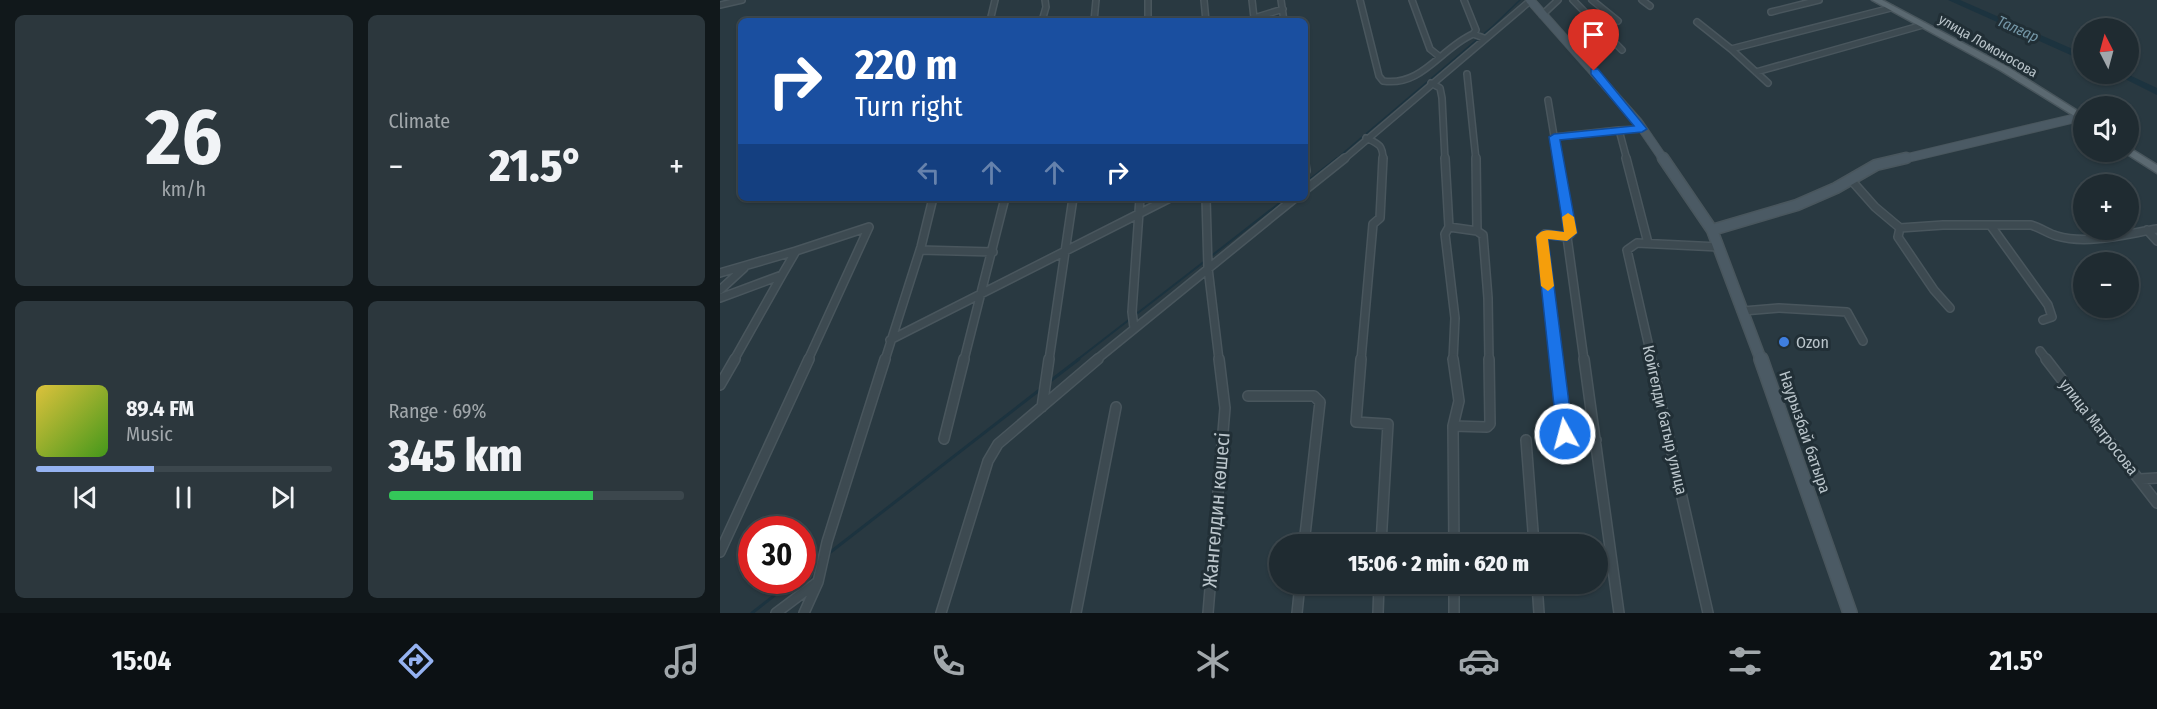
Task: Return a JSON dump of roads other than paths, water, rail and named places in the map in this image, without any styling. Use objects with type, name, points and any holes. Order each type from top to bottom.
[{"type":"main road","name":"улица Ломоносова","points":[[1876,0],[2003,68],[2073,112]]},
{"type":"main road","name":"Наурызбай батыра","points":[[1530,1],[1594,71],[1642,129],[1712,230],[1780,409],[1850,613]]},
{"type":"main road","points":[[1712,230],[1803,204],[1852,181],[1876,165],[2073,120]]},
{"type":"main road","points":[[2139,158],[2157,170]]},
{"type":"street","points":[[720,5],[741,0]]},
{"type":"street","points":[[991,18],[995,0]]},
{"type":"street","points":[[1043,18],[1046,7],[1045,0]]},
{"type":"street","points":[[1094,18],[1096,0]]},
{"type":"street","points":[[1148,0],[1148,18]]},
{"type":"street","points":[[1204,0],[1206,18]]},
{"type":"street","points":[[1251,18],[1252,0]]},
{"type":"street","points":[[1281,0],[1284,18]]},
{"type":"street","points":[[1360,0],[1379,76],[1383,81],[1390,83],[1410,81],[1453,45],[1480,36]]},
{"type":"street","points":[[1412,0],[1430,49],[1440,57]]},
{"type":"street","points":[[1464,0],[1480,36]]},
{"type":"street","points":[[1542,15],[1558,0]]},
{"type":"street","points":[[1573,0],[1623,50]]},
{"type":"street","points":[[1593,0],[1618,21]]},
{"type":"street","points":[[1642,0],[1650,6]]},
{"type":"street","points":[[1772,12],[1819,0]]},
{"type":"street","points":[[1308,188],[1431,83],[1480,36],[1530,1]]},
{"type":"street","points":[[1731,49],[1891,8]]},
{"type":"street","points":[[1257,18],[1283,9]]},
{"type":"street","points":[[1697,22],[1768,83]]},
{"type":"street","points":[[1756,72],[1923,25]]},
{"type":"street","points":[[1467,74],[1476,159],[1478,231]]},
{"type":"street","points":[[1431,83],[1440,88],[1442,98],[1449,227],[1445,234],[1455,318],[1453,363],[1459,401],[1454,426],[1454,534]]},
{"type":"street","points":[[1548,100],[1571,233],[1567,237]]},
{"type":"street","points":[[1554,137],[1642,129]]},
{"type":"street","points":[[1619,130],[1648,243],[1719,247]]},
{"type":"street","points":[[1366,138],[1380,144],[1383,148],[1380,218],[1373,224],[1356,422],[1388,424],[1382,534]]},
{"type":"street","points":[[1852,181],[1875,207],[1900,228],[1943,225],[2031,225],[2045,229],[2055,236],[2082,240],[2157,229]]},
{"type":"street","points":[[804,613],[818,582],[890,340],[920,250],[932,201]]},
{"type":"street","points":[[944,439],[1004,201]]},
{"type":"street","points":[[1042,407],[1073,201]]},
{"type":"street","points":[[1133,321],[1140,201]]},
{"type":"street","points":[[890,340],[1163,201]]},
{"type":"street","name":"Жангелдин көшесі","points":[[1206,201],[1208,262],[1225,408],[1208,613]]},
{"type":"street","points":[[941,613],[988,461],[998,444],[1042,407],[1133,321],[1291,201]]},
{"type":"street","points":[[1991,226],[2048,305],[2052,317],[2043,320]]},
{"type":"street","points":[[720,273],[869,227],[720,552]]},
{"type":"street","points":[[1449,227],[1478,231],[1483,235],[1488,298],[1490,423],[1487,427],[1454,426]]},
{"type":"street","points":[[1900,228],[1898,237],[1934,290],[1950,308]]},
{"type":"street","points":[[2147,230],[2157,241]]},
{"type":"street","points":[[1567,237],[1545,234],[1542,237],[1565,434],[1570,440],[1596,440]]},
{"type":"street","points":[[1567,237],[1619,613]]},
{"type":"street","name":"Койгелди батыр улица","points":[[1648,243],[1637,243],[1627,250],[1708,613]]},
{"type":"street","points":[[920,250],[993,252]]},
{"type":"street","points":[[720,385],[796,251]]},
{"type":"street","points":[[720,290],[739,271],[753,263]]},
{"type":"street","points":[[720,298],[782,275]]},
{"type":"street","points":[[1743,311],[1779,308],[1847,312],[1863,341]]},
{"type":"street","name":"улица Матросова","points":[[2040,351],[2157,503]]},
{"type":"street","points":[[1248,396],[1314,396],[1320,402],[1305,534]]},
{"type":"street","points":[[1076,613],[1116,407]]},
{"type":"street","points":[[1526,440],[1533,534]]},
{"type":"street","points":[[2140,479],[2157,478]]},
{"type":"street","points":[[776,613],[818,582]]},
{"type":"street","points":[[1297,613],[1299,594]]},
{"type":"street","points":[[1378,613],[1379,594]]},
{"type":"street","points":[[1454,594],[1454,613]]},
{"type":"street","points":[[1538,594],[1539,613]]},
{"type":"waterway","points":[[1335,160],[1493,26],[1520,0]]},
{"type":"waterway","name":"Талғар","points":[[1952,0],[2073,53]]},
{"type":"waterway","name":"Талғар","points":[[2139,83],[2157,92]]},
{"type":"waterway","points":[[1308,181],[1337,158]]},
{"type":"waterway","points":[[1210,257],[1282,201]]},
{"type":"waterway","points":[[1077,360],[1205,261]]},
{"type":"waterway","points":[[1049,382],[1079,359]]},
{"type":"waterway","points":[[828,554],[1042,388]]},
{"type":"waterway","points":[[752,613],[776,594]]},
{"type":"place","name":"Ozon","points":[[1784,342]]}]
